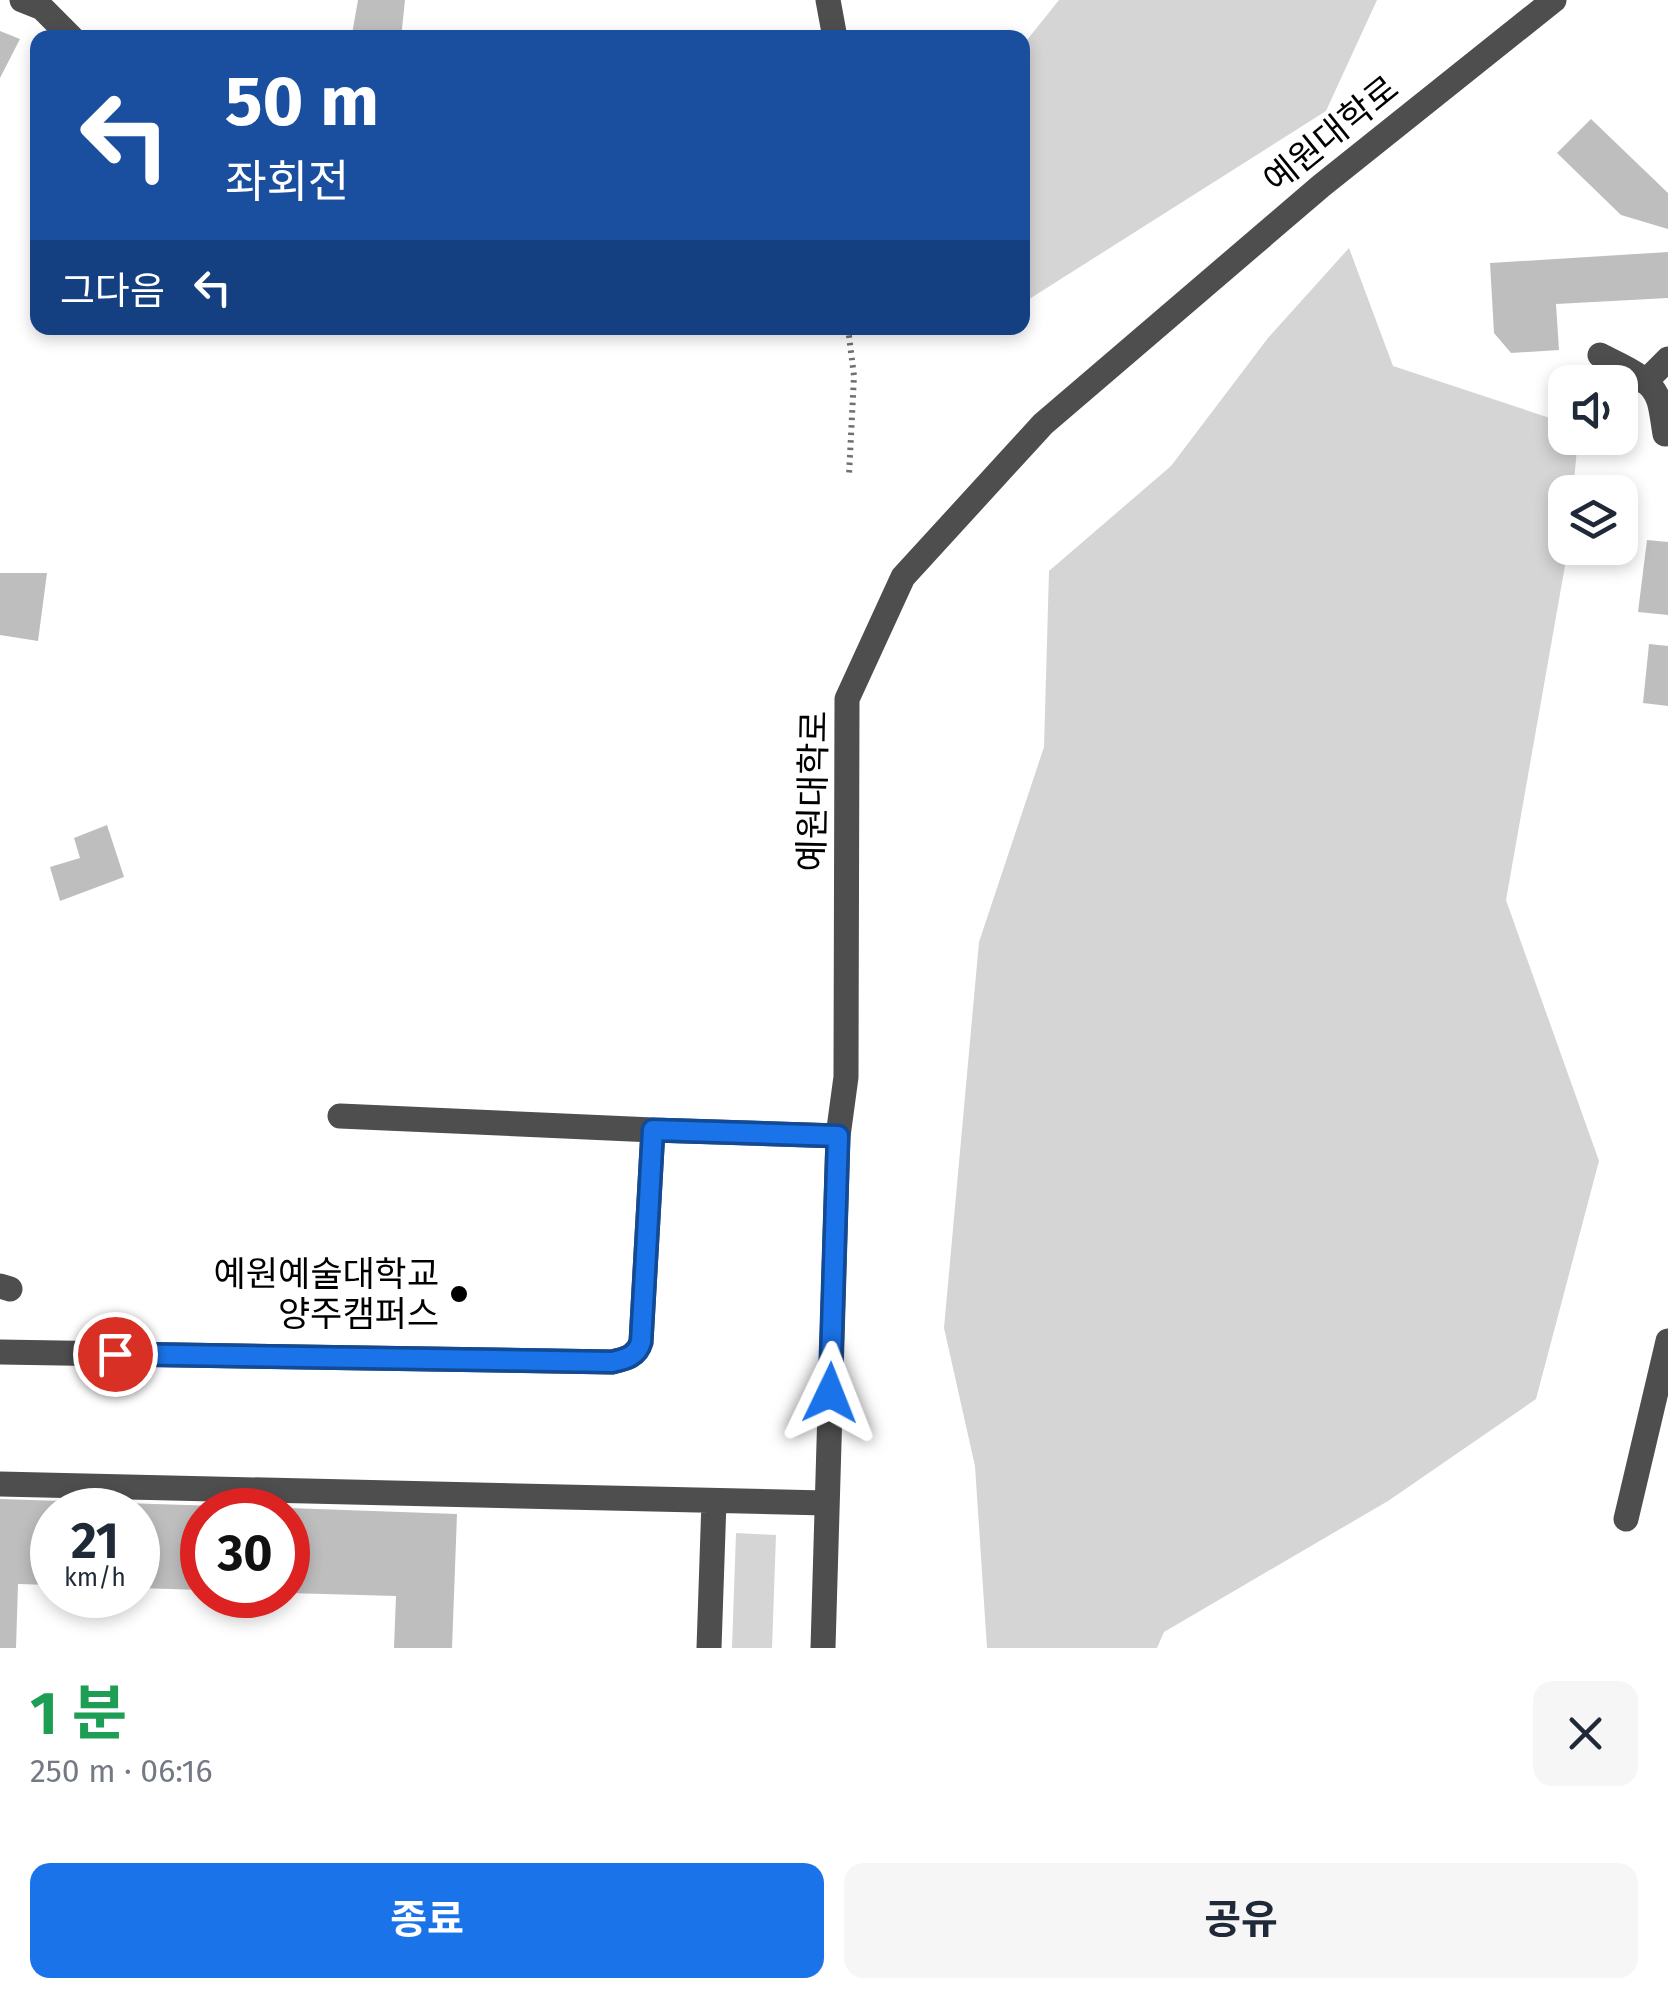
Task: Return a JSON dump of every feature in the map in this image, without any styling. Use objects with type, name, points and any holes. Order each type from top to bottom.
[{"type":"street","points":[[22,0],[42,8],[64,30]]},
{"type":"street","points":[[828,0],[834,30]]},
{"type":"street","name":"예원대학로","points":[[823,1648],[838,1136],[846,1077],[847,699],[903,578],[1043,424],[1321,186],[1554,0]]},
{"type":"street","points":[[1600,355],[1652,388],[1658,398],[1665,434]]},
{"type":"street","points":[[1645,382],[1668,359]]},
{"type":"street","points":[[340,1116],[838,1136]]},
{"type":"street","points":[[0,1352],[612,1362],[626,1359],[641,1342],[653,1130]]},
{"type":"street","points":[[1626,1519],[1668,1341]]},
{"type":"street","points":[[0,1484],[826,1503]]},
{"type":"street","points":[[710,1648],[714,1500]]},
{"type":"path","points":[[849,335],[854,376],[849,474]]},
{"type":"shaded area","points":[[1059,0],[1377,0],[1326,111],[1030,299],[1030,36]]},
{"type":"shaded area","points":[[1349,248],[1393,366],[1548,417],[1548,455],[1576,455],[1575,475],[1548,475],[1548,565],[1565,565],[1506,900],[1599,1161],[1536,1399],[1388,1501],[1164,1632],[1157,1648],[987,1648],[975,1466],[944,1328],[979,942],[1044,747],[1049,571],[1171,466],[1268,338]]},
{"type":"shaded area","points":[[736,1533],[776,1535],[772,1648],[732,1648]]},
{"type":"building","points":[[358,0],[405,0],[402,30],[353,30]]},
{"type":"building","points":[[0,31],[20,39],[0,78]]},
{"type":"building","points":[[1591,119],[1668,193],[1668,229],[1621,215],[1557,153]]},
{"type":"building","points":[[1668,252],[1668,298],[1556,304],[1559,350],[1511,353],[1494,333],[1490,263]]},
{"type":"building","points":[[1647,540],[1668,542],[1668,615],[1638,612]]},
{"type":"building","points":[[0,573],[47,573],[38,641],[0,635]]},
{"type":"building","points":[[1649,644],[1668,646],[1668,706],[1643,703]]},
{"type":"building","points":[[107,825],[124,877],[60,901],[50,867],[80,858],[74,838]]},
{"type":"building","points":[[0,1499],[30,1500],[30,1584],[18,1584],[16,1648],[0,1648]]},
{"type":"building","points":[[160,1504],[180,1505],[180,1589],[160,1589]]},
{"type":"building","points":[[310,1509],[457,1514],[452,1648],[394,1648],[396,1596],[310,1594]]},
{"type":"place","name":"예원예술대학교 양주캠퍼스","points":[[459,1294]]},
{"type":"route","points":[[115,1354],[612,1362],[626,1359],[640,1347],[643,1329],[653,1130],[838,1136],[830,1393]]}]
